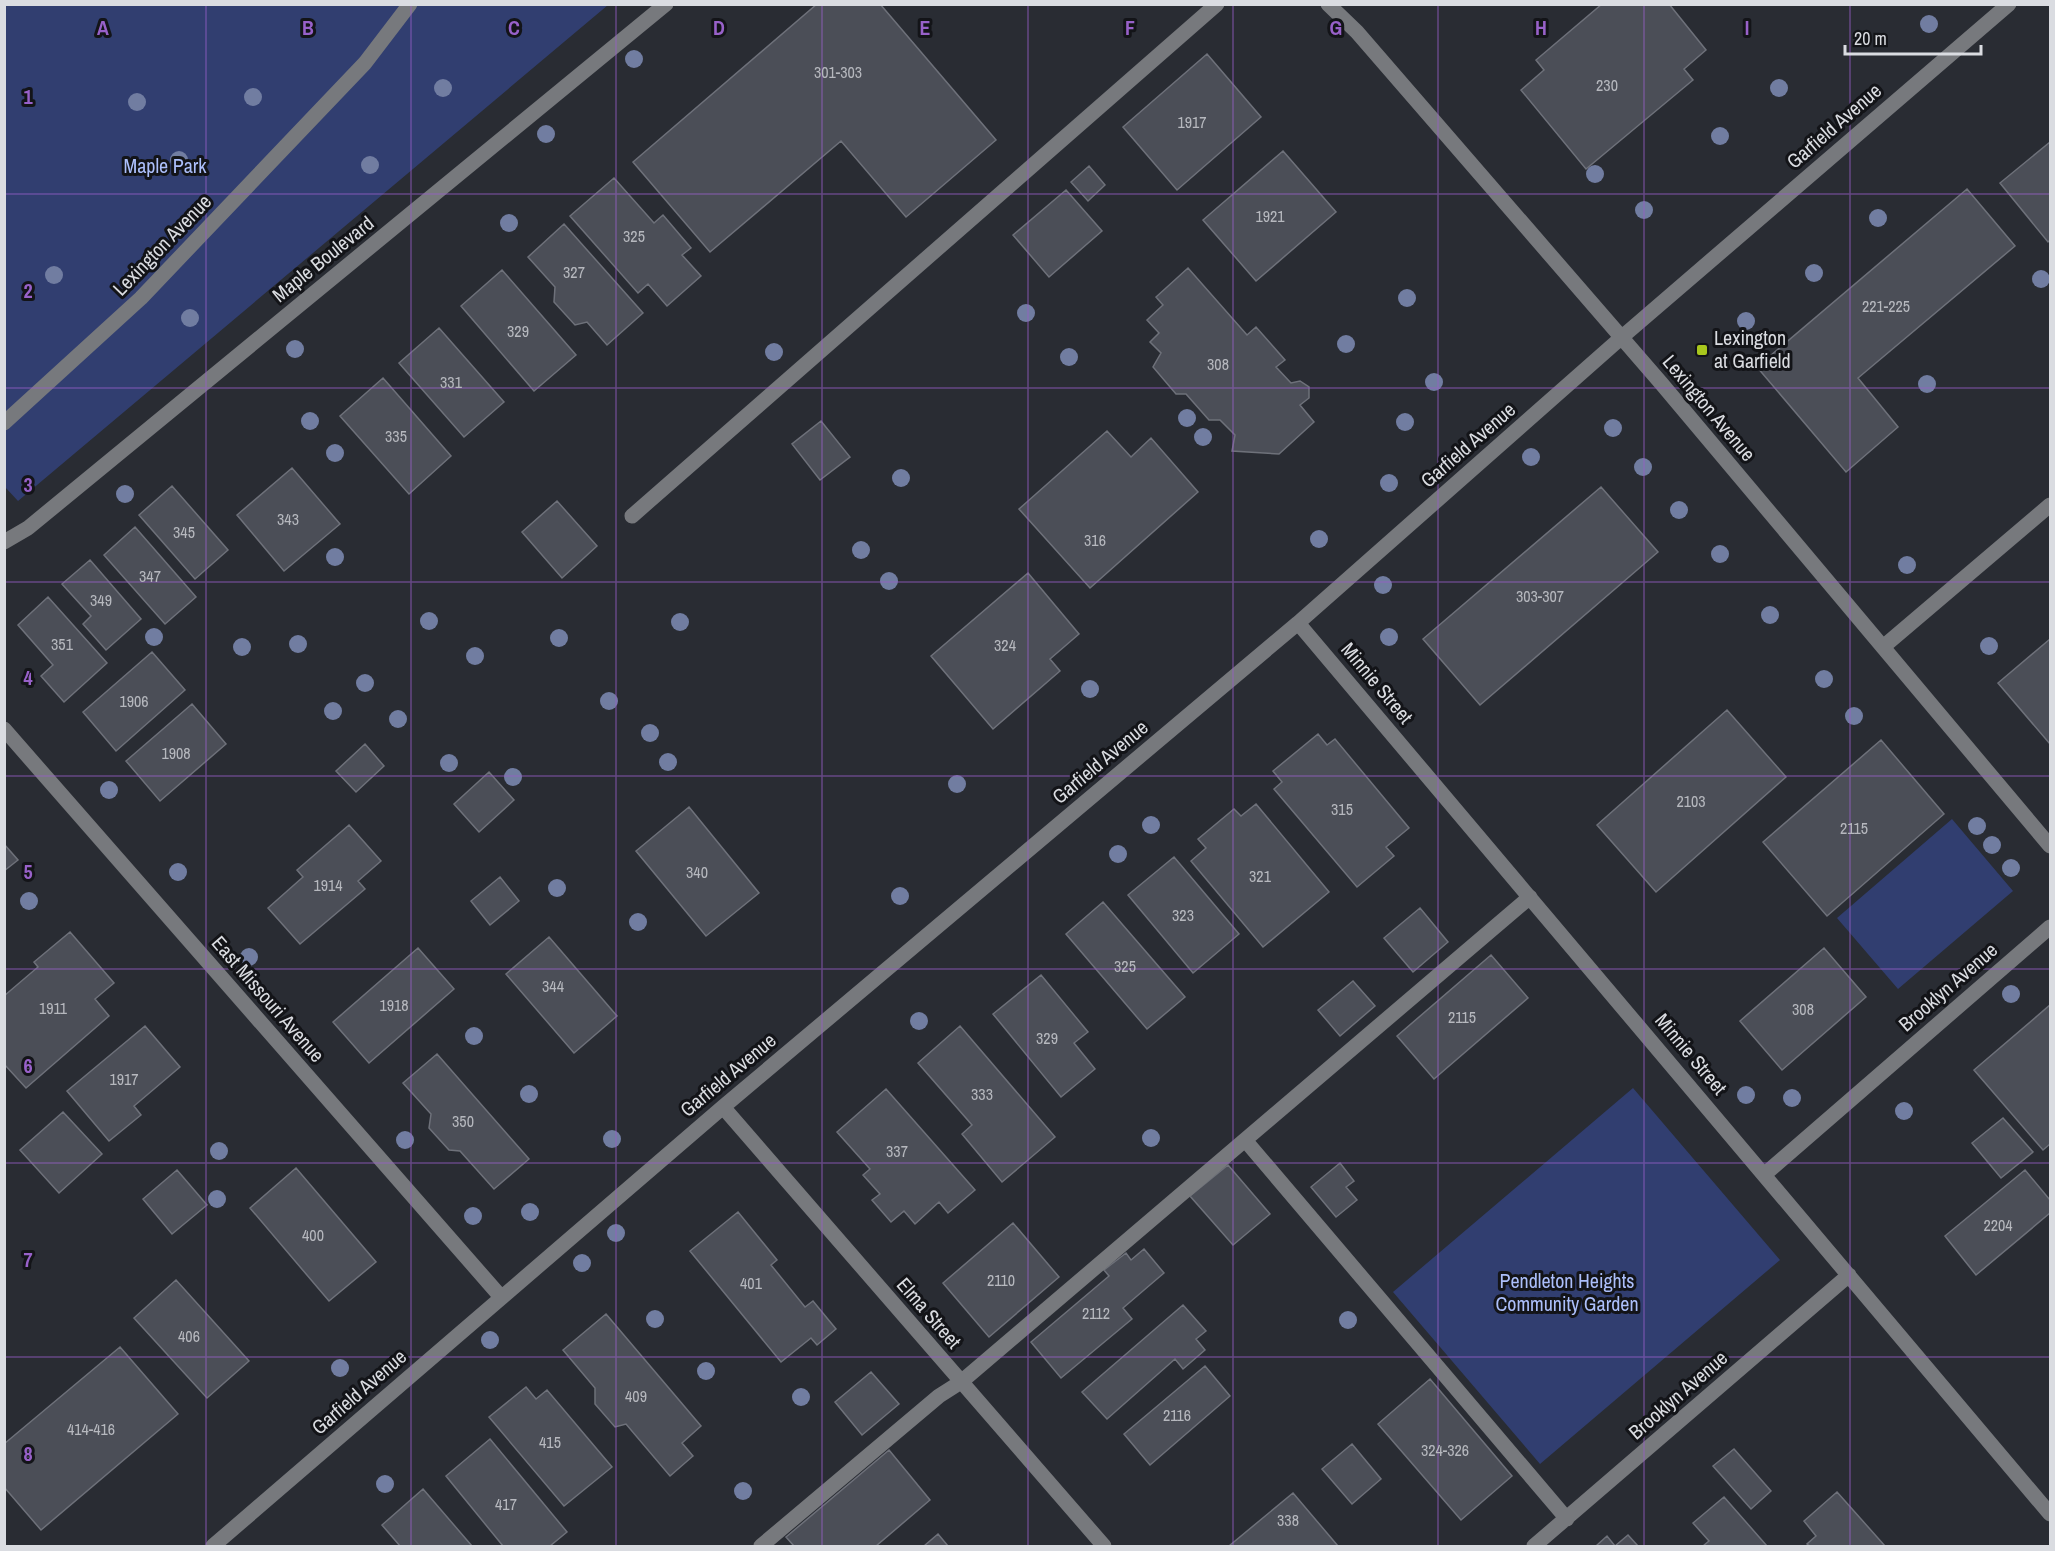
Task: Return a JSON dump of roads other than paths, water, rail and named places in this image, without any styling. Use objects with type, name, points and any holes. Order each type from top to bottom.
[{"type":"street","name":"Lexington Avenue","points":[[4,423],[141,298],[365,63],[410,4]]},
{"type":"street","name":"Maple Boulevard","points":[[4,542],[38,520],[666,4]]},
{"type":"street","points":[[632,516],[1217,4]]},
{"type":"street","name":"Lexington Avenue","points":[[1328,4],[1357,32],[1622,338],[2050,846]]},
{"type":"street","name":"Garfield Avenue","points":[[213,1546],[723,1107],[1298,623],[1622,338],[2009,4]]},
{"type":"street","points":[[1883,647],[2050,505]]},
{"type":"street","name":"Minnie Street","points":[[1298,623],[2050,1514]]},
{"type":"street","name":"East Missouri Avenue","points":[[4,729],[501,1297]]},
{"type":"street","points":[[761,1546],[939,1396],[961,1382],[1530,897]]},
{"type":"street","name":"Brooklyn Avenue","points":[[1765,1174],[2050,927]]},
{"type":"street","name":"Elma Street","points":[[723,1107],[1104,1546]]},
{"type":"street","points":[[1245,1140],[1566,1519]]},
{"type":"street","name":"Brooklyn Avenue","points":[[1534,1546],[1850,1275]]},
{"type":"place","name":"Lexington at Garfield","points":[[1702,350]]},
{"type":"park label","name":"Maple Park","points":[[165,166]]},
{"type":"park label","name":"Pendleton Heights Community Garden","points":[[1567,1292]]}]
